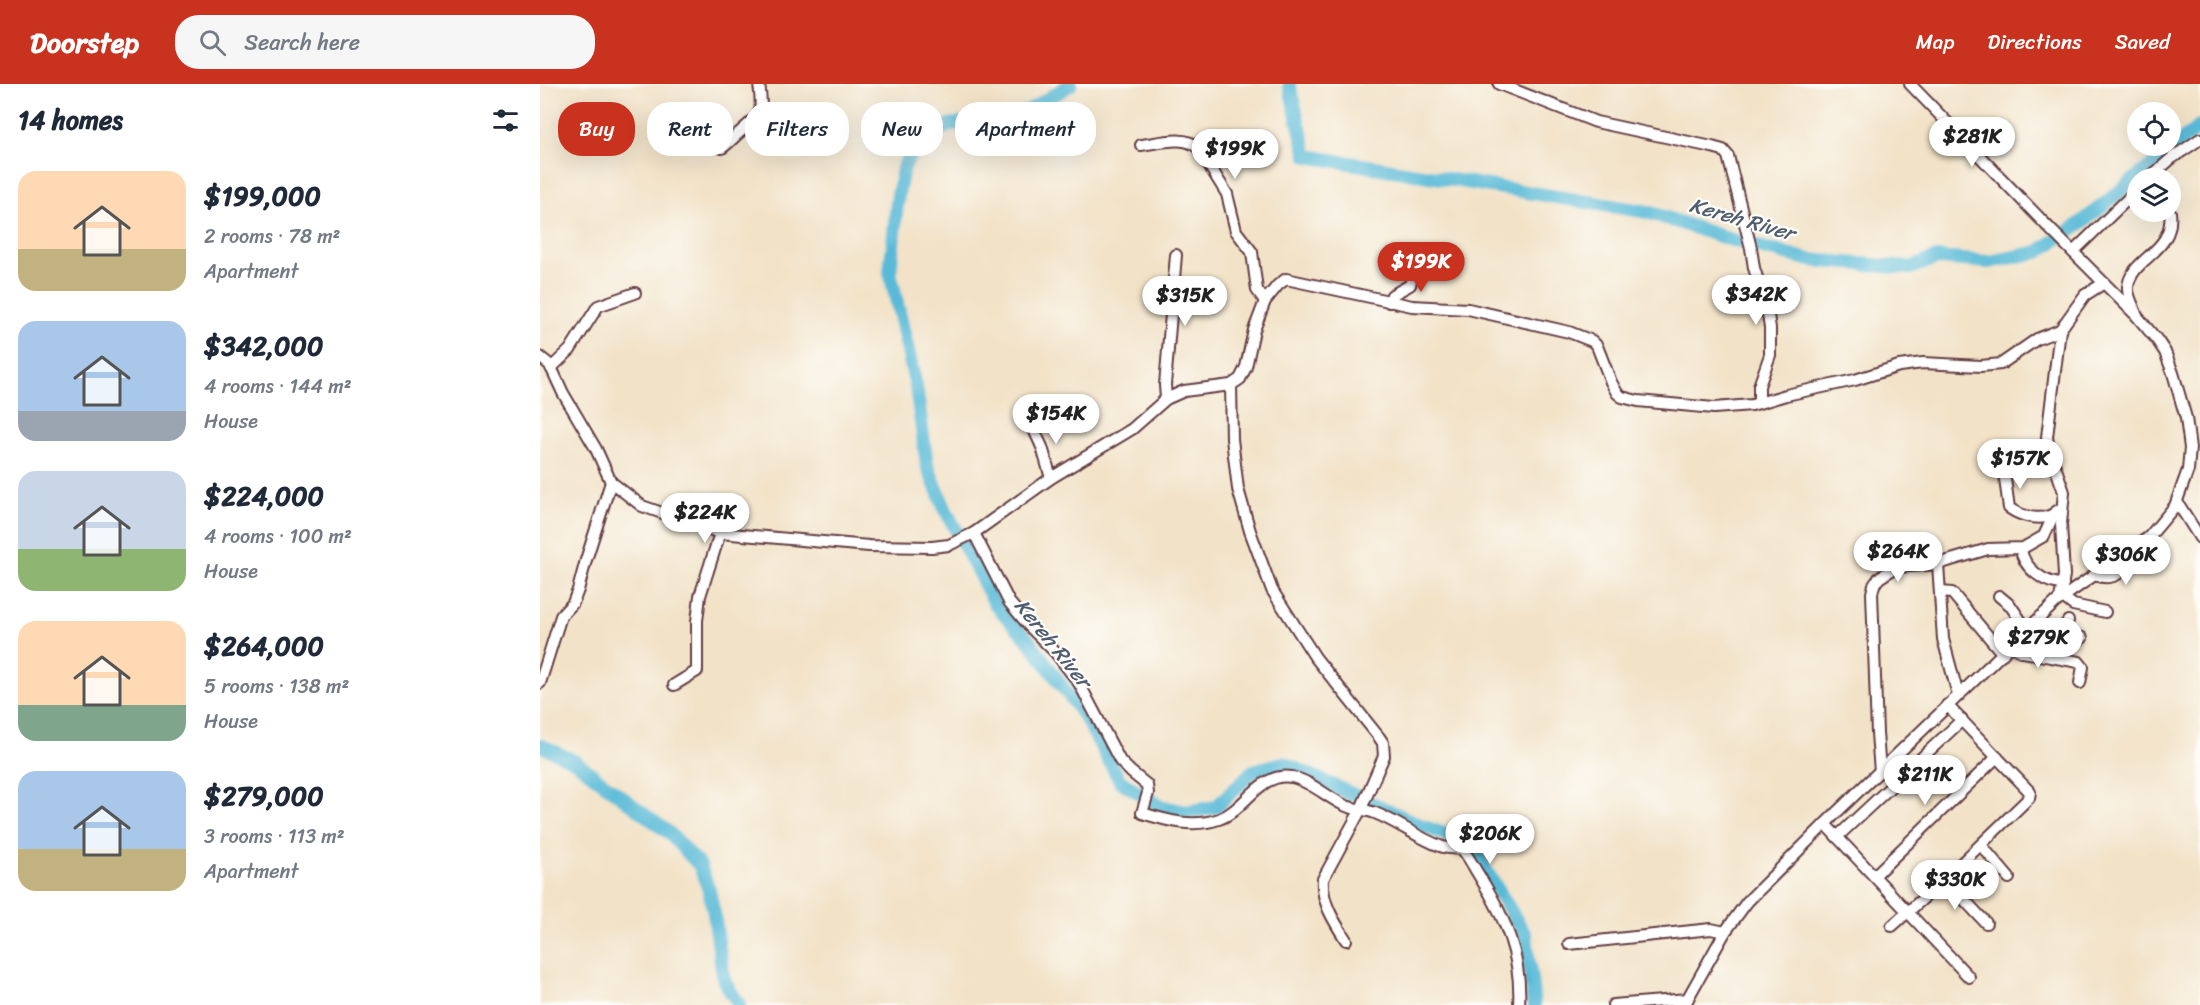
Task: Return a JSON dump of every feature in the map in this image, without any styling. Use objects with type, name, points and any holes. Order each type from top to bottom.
[{"type":"street","points":[[733,140],[758,117],[761,108],[759,84]]},
{"type":"street","points":[[1499,84],[1596,122],[1723,150],[1729,160],[1771,332],[1770,355],[1760,386],[1759,402]]},
{"type":"street","points":[[1613,1005],[1686,1002],[1725,932],[1747,902],[1947,705],[2062,598],[2149,537],[2177,502],[2189,465],[2186,418],[2165,352],[2136,315],[1910,84]]},
{"type":"street","points":[[2160,168],[2200,139]]},
{"type":"street","points":[[1142,145],[1185,141],[1199,148],[1227,194],[1236,231],[1252,252],[1257,290],[1266,301]]},
{"type":"street","points":[[2073,252],[2127,200]]},
{"type":"street","points":[[2136,315],[2129,294],[2130,282],[2142,263],[2164,242],[2172,222]]},
{"type":"street","points":[[1166,399],[1165,385],[1176,255]]},
{"type":"street","points":[[1389,302],[1392,296],[1410,285],[1415,265]]},
{"type":"street","points":[[540,357],[551,368],[596,448],[611,482],[642,506],[720,533],[889,547],[932,547],[966,537],[1051,478],[1132,429],[1166,399],[1184,391],[1230,385],[1240,379],[1244,374],[1254,330],[1266,301],[1278,285],[1286,279],[1389,302],[1424,307],[1468,309],[1547,326],[1583,337],[1597,346],[1614,389],[1619,395],[1628,399],[1714,408],[1738,407],[1839,385],[1899,366],[1932,363],[1997,365],[2009,360],[2037,339],[2060,330]]},
{"type":"street","points":[[2062,598],[2064,492],[2049,450],[2047,437],[2060,330],[2085,295],[2104,283]]},
{"type":"street","points":[[551,368],[570,350],[598,306],[635,293]]},
{"type":"street","points":[[1230,385],[1232,439],[1238,489],[1250,531],[1272,590],[1315,657],[1383,743],[1384,756],[1364,803],[1329,866],[1323,882],[1323,894],[1330,913],[1346,940]]},
{"type":"street","points":[[1031,423],[1042,447],[1051,478]]},
{"type":"street","points":[[2001,450],[2009,508],[2029,516],[2046,518],[2054,514]]},
{"type":"street","points":[[540,683],[558,624],[564,611],[573,603],[578,591],[611,482]]},
{"type":"street","points":[[2177,502],[2200,538]]},
{"type":"street","points":[[1880,772],[1872,588],[1879,578],[1896,567],[1938,564],[1988,549],[2020,549],[2044,536],[2062,503]]},
{"type":"street","points":[[674,685],[697,671],[696,630],[700,596],[720,533]]},
{"type":"street","points":[[966,537],[1009,602],[1055,652],[1078,682],[1120,761],[1134,776],[1145,783],[1148,793],[1142,813],[1186,824],[1221,819],[1264,783],[1286,777],[1304,782],[1347,806],[1364,803]]},
{"type":"street","points":[[2020,549],[2022,557],[2040,578],[2063,584]]},
{"type":"street","points":[[1938,564],[1945,650],[1958,695]]},
{"type":"street","points":[[1941,592],[1952,593],[2007,650],[2079,662],[2083,667],[2080,683]]},
{"type":"street","points":[[1999,596],[2010,605],[2029,628],[2050,636],[2061,634],[2082,638]]},
{"type":"street","points":[[2062,598],[2073,605],[2105,612]]},
{"type":"street","points":[[2061,634],[2068,621]]},
{"type":"street","points":[[1892,926],[1981,845],[2030,795],[2030,792],[1947,705]]},
{"type":"street","points":[[1837,837],[1962,720]]},
{"type":"street","points":[[1874,876],[1997,757]]},
{"type":"street","points":[[1364,803],[1372,811],[1400,823],[1439,846],[1464,851],[1492,896],[1513,942],[1518,964],[1519,1005]]},
{"type":"street","points":[[1825,824],[1969,977]]},
{"type":"street","points":[[1981,845],[2009,878]]},
{"type":"street","points":[[1945,879],[1986,923]]},
{"type":"street","points":[[1569,945],[1711,929],[1725,932]]},
{"type":"waterway","name":"Kereh River","points":[[1071,84],[1029,111],[1012,117],[949,125],[923,140],[908,158],[903,169],[898,194],[890,272],[916,386],[927,465],[945,509],[995,604],[1030,642],[1085,717],[1120,781],[1160,806],[1186,812],[1216,807],[1253,771],[1283,763],[1422,826],[1461,840],[1474,851],[1526,936],[1534,1005]]},
{"type":"waterway","name":"Kereh River","points":[[1289,84],[1307,156],[1648,212],[1732,240],[1810,260],[1910,268],[1937,258],[1989,262],[2038,252],[2081,223],[2200,126]]},
{"type":"waterway","name":"Kereh River","points":[[540,745],[576,762],[669,833],[700,866],[709,890],[724,981],[739,1005]]}]
